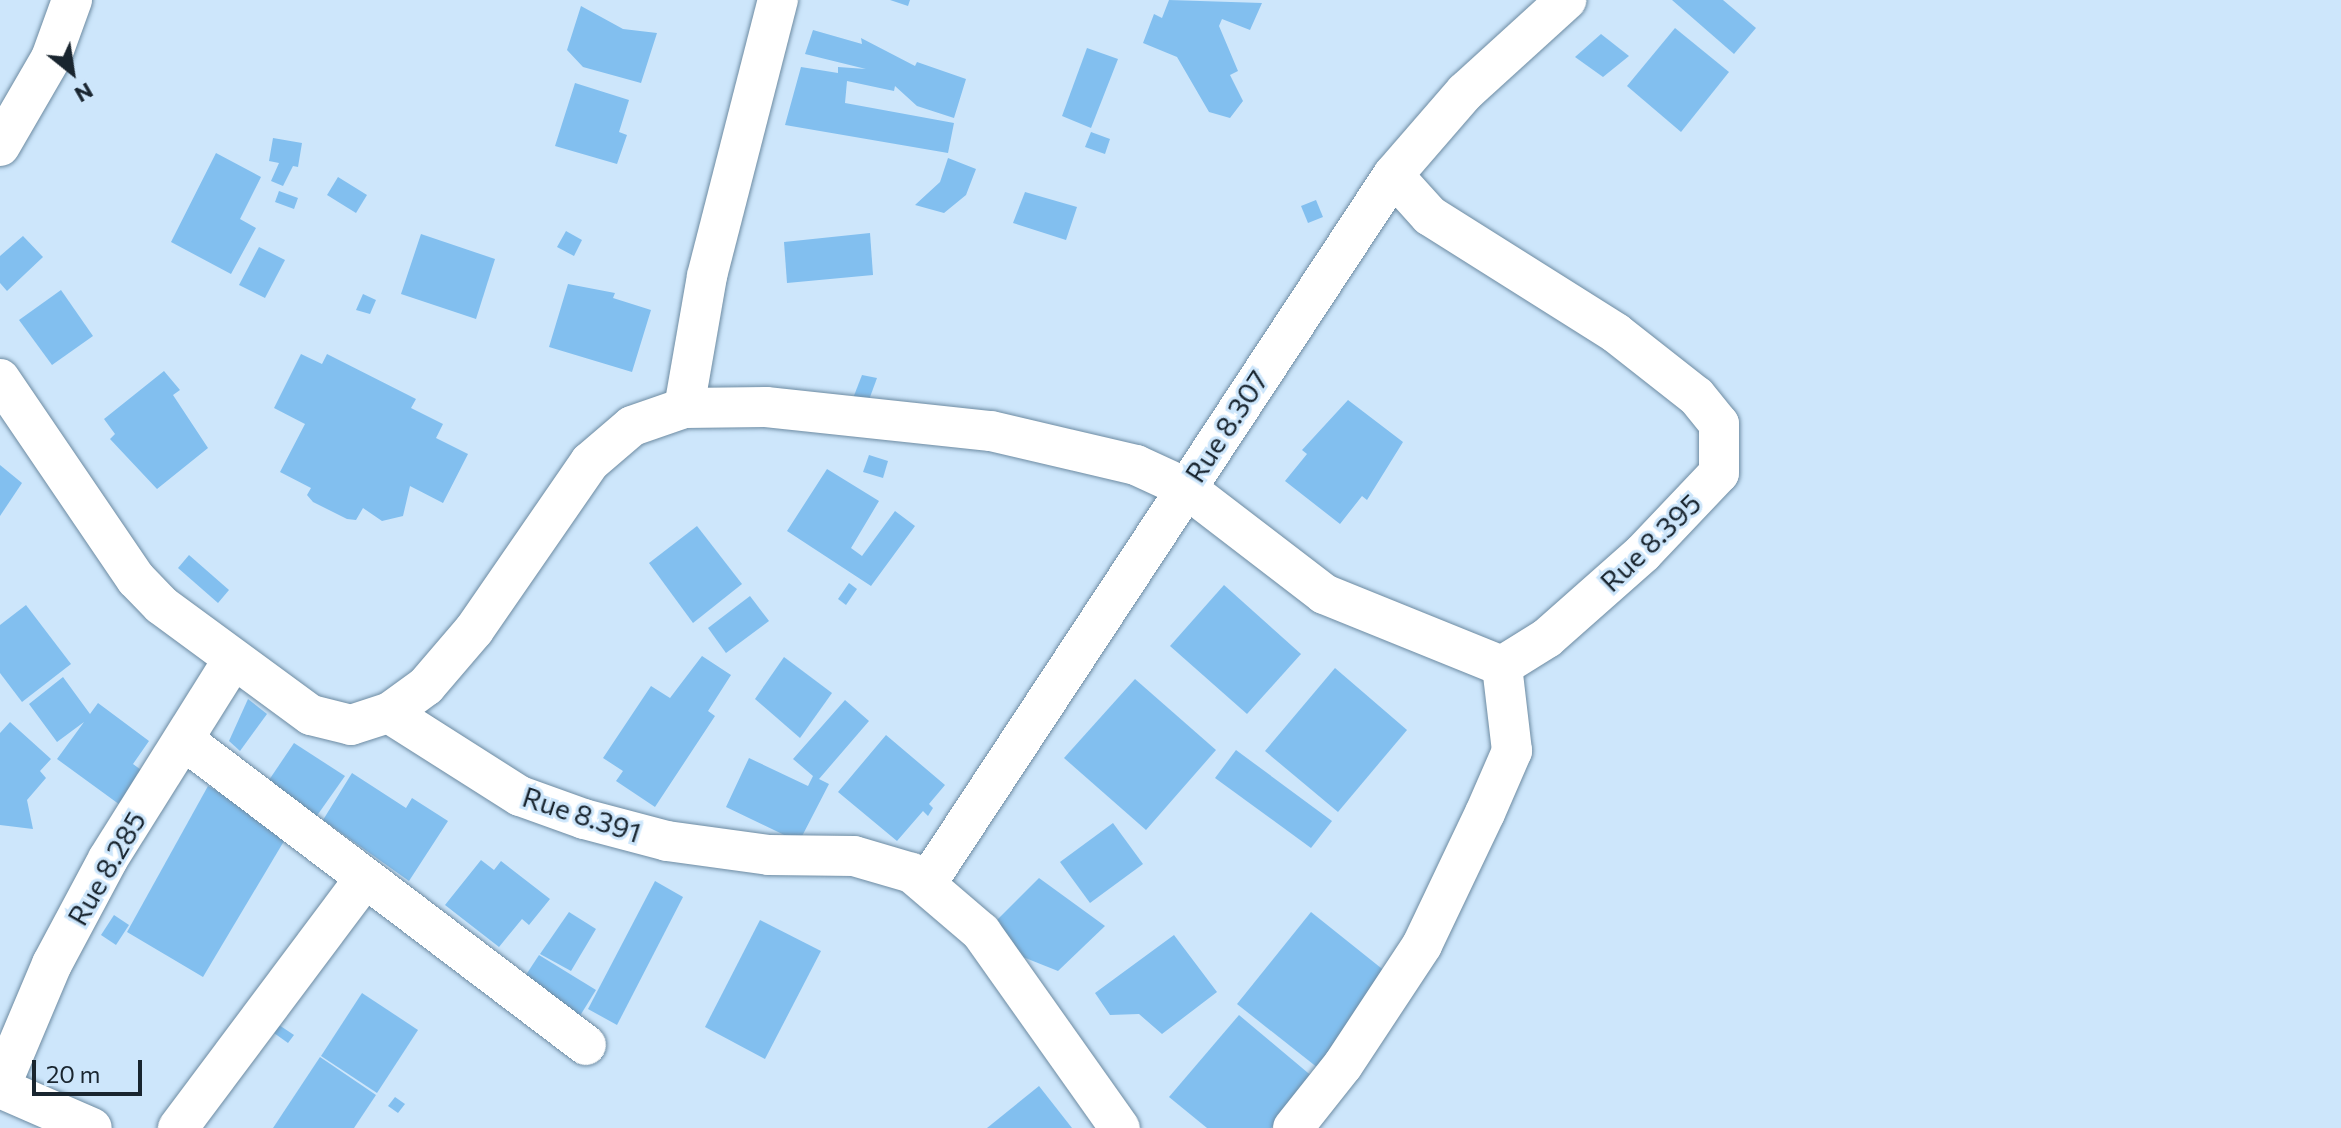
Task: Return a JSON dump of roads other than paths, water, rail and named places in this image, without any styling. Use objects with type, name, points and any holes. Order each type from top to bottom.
[{"type":"street","points":[[0,146],[51,58],[72,0]]},
{"type":"street","points":[[684,408],[707,276],[778,0]]},
{"type":"street","name":"Rue 8.307","points":[[926,884],[1393,175],[1465,92],[1566,0]]},
{"type":"street","name":"Rue 8.395","points":[[1393,175],[1430,216],[1616,333],[1696,396],[1719,424],[1719,473],[1622,572],[1547,638],[1502,666]]},
{"type":"street","points":[[0,379],[136,579],[233,660],[311,715],[351,725],[389,713],[426,686],[474,630],[590,462],[632,426],[684,408],[766,407],[991,431],[1136,465],[1186,488],[1324,594],[1502,666],[1512,751],[1485,813],[1422,945],[1343,1065],[1293,1128]]},
{"type":"street","name":"Rue 8.285","points":[[0,1088],[52,964],[108,859],[185,741],[233,660]]},
{"type":"street","name":"Rue 8.391","points":[[389,713],[520,796],[584,819],[696,845],[769,855],[854,856],[912,873],[981,932],[1106,1122]]},
{"type":"street","points":[[185,741],[284,811],[364,879],[586,1045]]},
{"type":"street","points":[[178,1128],[364,879]]},
{"type":"street","points":[[0,1088],[92,1128]]}]
